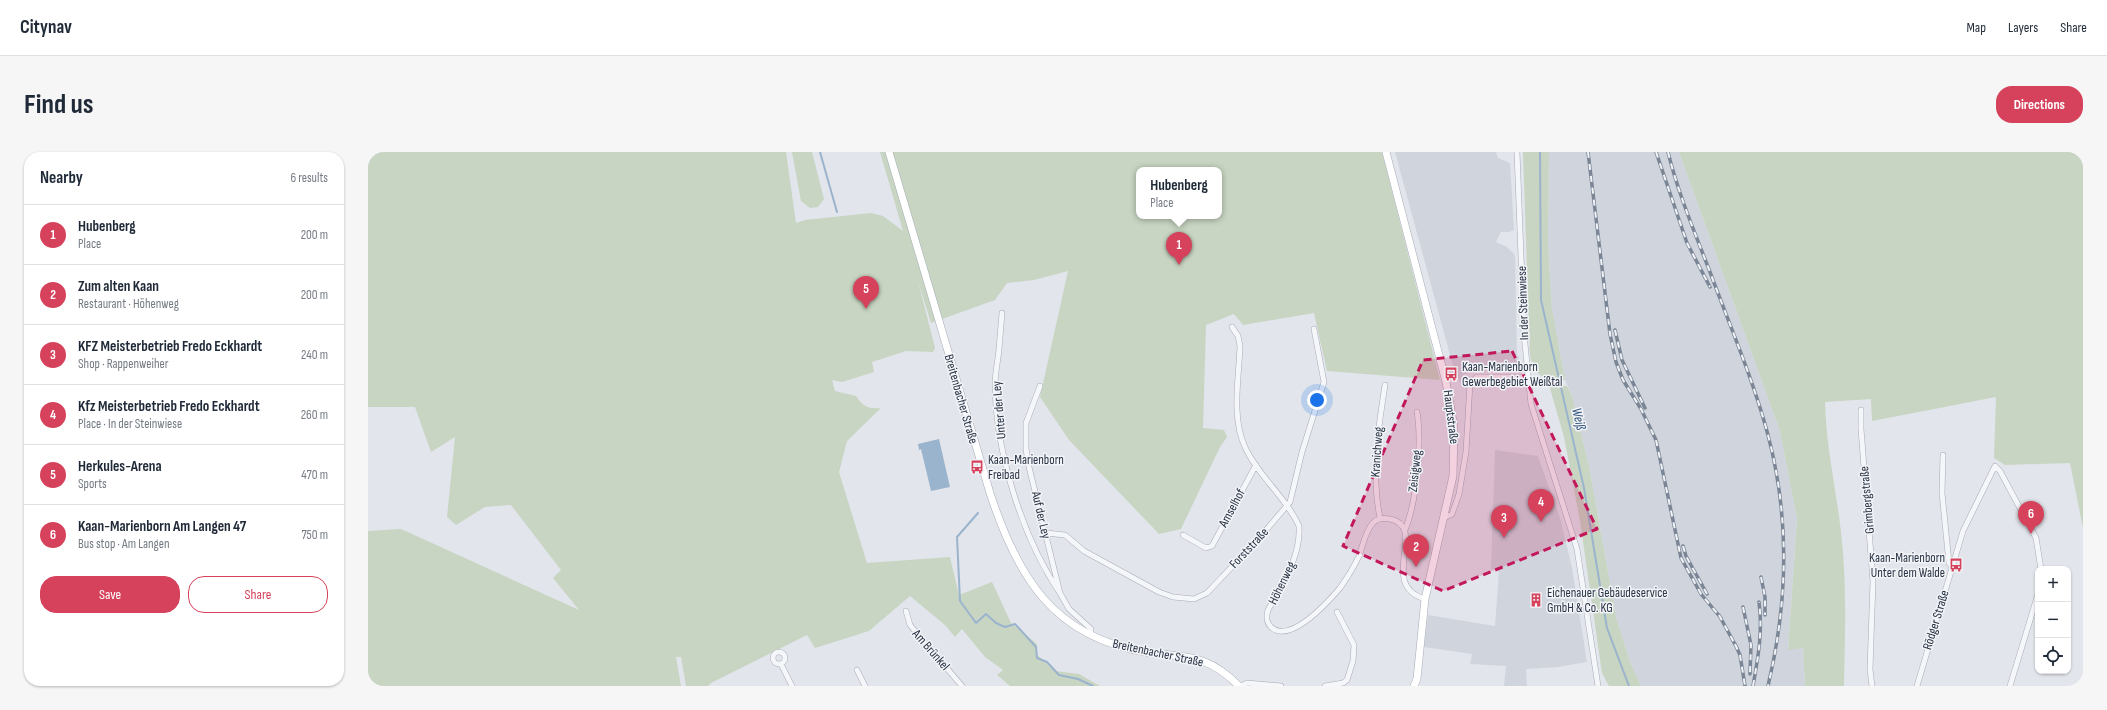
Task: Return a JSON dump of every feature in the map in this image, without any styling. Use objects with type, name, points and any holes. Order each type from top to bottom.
[{"type":"street","name":"Breitenbacher Straße","points":[[889,152],[971,431],[1006,538],[1015,559],[1039,595],[1055,612],[1090,635],[1131,650],[1186,656],[1206,662],[1225,672],[1240,686]]},
{"type":"street","name":"Hauptstraße","points":[[1386,152],[1452,412],[1455,448],[1453,476],[1425,599],[1417,679],[1414,686]]},
{"type":"street","name":"In der Steinwiese","points":[[1517,152],[1524,334],[1531,404],[1577,549],[1598,686]]},
{"type":"street","name":"Unter der Ley","points":[[1002,313],[995,384],[1002,446],[1016,501],[1024,522],[1042,563],[1060,593]]},
{"type":"street","name":"Höhenweg","points":[[1232,327],[1238,336],[1240,346],[1238,425],[1245,448],[1297,522],[1300,535],[1291,566],[1266,616],[1272,627],[1280,631],[1299,625],[1324,605],[1340,588],[1352,569],[1369,528],[1380,518]]},
{"type":"street","name":"Forststraße","points":[[1046,533],[1065,536],[1084,551],[1159,592],[1173,597],[1194,599],[1200,598],[1212,588],[1261,536],[1290,502],[1302,452],[1324,382],[1314,329]]},
{"type":"street","points":[[1444,518],[1452,514],[1459,494],[1466,452],[1470,383],[1477,377],[1528,377]]},
{"type":"street","name":"Kranichweg","points":[[1380,518],[1376,497],[1375,455],[1385,385]]},
{"type":"street","name":"Auf der Ley","points":[[1040,386],[1028,414],[1026,432],[1030,467],[1060,593],[1069,609],[1091,629],[1090,635]]},
{"type":"street","name":"Grimbergstraße","points":[[1861,410],[1861,429],[1873,581],[1870,669],[1872,686]]},
{"type":"street","name":"Zeisigweg","points":[[1405,530],[1409,520],[1417,468],[1417,412]]},
{"type":"street","points":[[1943,454],[1942,493],[1949,563],[1952,567]]},
{"type":"street","name":"Amselhof","points":[[1183,535],[1206,548],[1215,542],[1256,465]]},
{"type":"street","name":"Rödger Straße","points":[[1917,686],[1963,531],[1995,466],[2000,471],[2036,538],[2041,566]]},
{"type":"street","points":[[1380,518],[1391,519],[1402,524],[1405,530],[1403,569],[1406,588],[1413,594],[1425,599]]},
{"type":"street","points":[[2010,686],[2036,602]]},
{"type":"street","name":"Am Brünkel","points":[[906,611],[910,625],[962,686]]},
{"type":"street","points":[[1325,686],[1343,683],[1348,680],[1352,667],[1354,645],[1337,612]]},
{"type":"street","points":[[781,664],[792,686]]},
{"type":"street","points":[[857,670],[865,686]]},
{"type":"street","points":[[1240,686],[1247,683],[1281,686]]},
{"type":"highlighted area","points":[[1512,351],[1597,529],[1443,591],[1343,546],[1423,360]]},
{"type":"shaded area","points":[[1395,152],[1496,152],[1498,158],[1510,163],[1514,230],[1509,232],[1501,232],[1496,242],[1507,247],[1515,255],[1517,354],[1519,364],[1514,367],[1509,364],[1462,375],[1463,382],[1460,383],[1453,366]]},
{"type":"shaded area","points":[[1549,152],[1679,152],[1780,431],[1797,519],[1788,649],[1803,648],[1805,686],[1641,686],[1630,662],[1616,617],[1589,466],[1572,396],[1565,380],[1552,309],[1548,243]]},
{"type":"shaded area","points":[[1495,450],[1538,456],[1561,521],[1572,568],[1587,662],[1558,667],[1526,669],[1527,686],[1504,686],[1506,666],[1470,664],[1472,654],[1424,647],[1428,615],[1495,626],[1499,570],[1491,569]]},
{"type":"green space","points":[[368,152],[786,152],[796,223],[805,220],[871,213],[883,216],[903,231],[880,152],[1382,152],[1440,380],[1327,371],[1314,313],[1243,325],[1234,314],[1206,325],[1203,428],[1224,430],[1227,437],[1220,447],[1181,529],[1159,534],[1069,440],[1040,397],[1068,271],[1034,280],[1007,283],[995,300],[931,323],[918,281],[935,348],[933,352],[906,351],[872,362],[874,372],[842,382],[832,380],[835,391],[856,396],[864,405],[873,408],[881,408],[847,441],[839,472],[867,563],[950,557],[959,595],[992,582],[1011,623],[1037,644],[1036,654],[1055,671],[1079,674],[1100,686],[1010,686],[997,675],[1003,670],[985,657],[962,629],[955,637],[945,625],[910,596],[869,631],[815,648],[807,635],[711,683],[708,686],[686,686],[681,657],[676,657],[681,686],[368,686],[368,531],[401,529],[579,610],[553,578],[561,570],[511,505],[485,507],[456,525],[447,517],[455,437],[431,452],[415,407],[368,407]]},
{"type":"green space","points":[[792,152],[812,152],[824,199],[818,207],[810,208],[801,201]]},
{"type":"green space","points":[[1523,152],[1549,152],[1548,243],[1552,309],[1565,380],[1551,379],[1542,376],[1535,369],[1530,356]]},
{"type":"green space","points":[[1679,152],[2083,152],[2083,528],[2070,463],[2005,465],[1994,458],[1996,397],[1872,421],[1871,399],[1825,402],[1827,435],[1843,551],[1845,609],[1844,686],[1805,686],[1803,648],[1788,650],[1797,519],[1780,431]]},
{"type":"green space","points":[[1549,385],[1567,386],[1572,396],[1589,466],[1616,617],[1630,662],[1641,686],[1609,686],[1602,673],[1580,521],[1564,437]]},
{"type":"water","points":[[939,439],[950,487],[931,491],[921,449],[919,450],[918,444]]},
{"type":"waterway","points":[[820,152],[837,212]]},
{"type":"waterway","name":"Weiß","points":[[1540,152],[1541,300],[1584,488],[1607,628],[1629,686]]},
{"type":"waterway","points":[[978,513],[957,537],[960,601],[976,623],[986,614],[996,623],[1005,627],[1015,624],[1036,647],[1037,658],[1047,662],[1059,675],[1078,679],[1093,686]]},
{"type":"railway","points":[[1588,152],[1610,334],[1616,362],[1623,380],[1641,409],[1656,440],[1681,558],[1701,594],[1721,618]]},
{"type":"railway","points":[[1656,152],[1687,243],[1710,287]]},
{"type":"railway","points":[[1668,152],[1687,213],[1741,353],[1762,414],[1775,466],[1783,529],[1783,592],[1775,655],[1768,686]]},
{"type":"railway","points":[[1615,330],[1622,360],[1645,408]]},
{"type":"railway","points":[[1683,546],[1686,556],[1707,594]]},
{"type":"railway","points":[[1761,577],[1765,597],[1765,615]]},
{"type":"railway","points":[[1753,686],[1760,634],[1759,602]]},
{"type":"railway","points":[[1743,607],[1751,645],[1750,674]]},
{"type":"railway","points":[[1719,615],[1737,648]]},
{"type":"railway","points":[[1735,644],[1740,655],[1745,686]]},
{"type":"place","name":"Hubenberg","points":[[1179,265]]},
{"type":"place","name":"Herkules-Arena","points":[[866,309]]},
{"type":"place","name":"Kaan-Marienborn Gewerbegebiet Weißtal","points":[[1451,374]]},
{"type":"place","name":"Kaan-Marienborn Freibad","points":[[977,467]]},
{"type":"place","name":"Kfz Meisterbetrieb Fredo Eckhardt","points":[[1541,522]]},
{"type":"place","name":"Kaan-Marienborn Am Langen 47","points":[[2031,534]]},
{"type":"place","name":"KFZ Meisterbetrieb Fredo Eckhardt","points":[[1504,538]]},
{"type":"place","name":"Kaan-Marienborn Unter dem Walde","points":[[1956,565]]},
{"type":"place","name":"Zum alten Kaan","points":[[1416,567]]},
{"type":"place","name":"Eichenauer Gebäudeservice GmbH & Co. KG","points":[[1536,600]]}]
